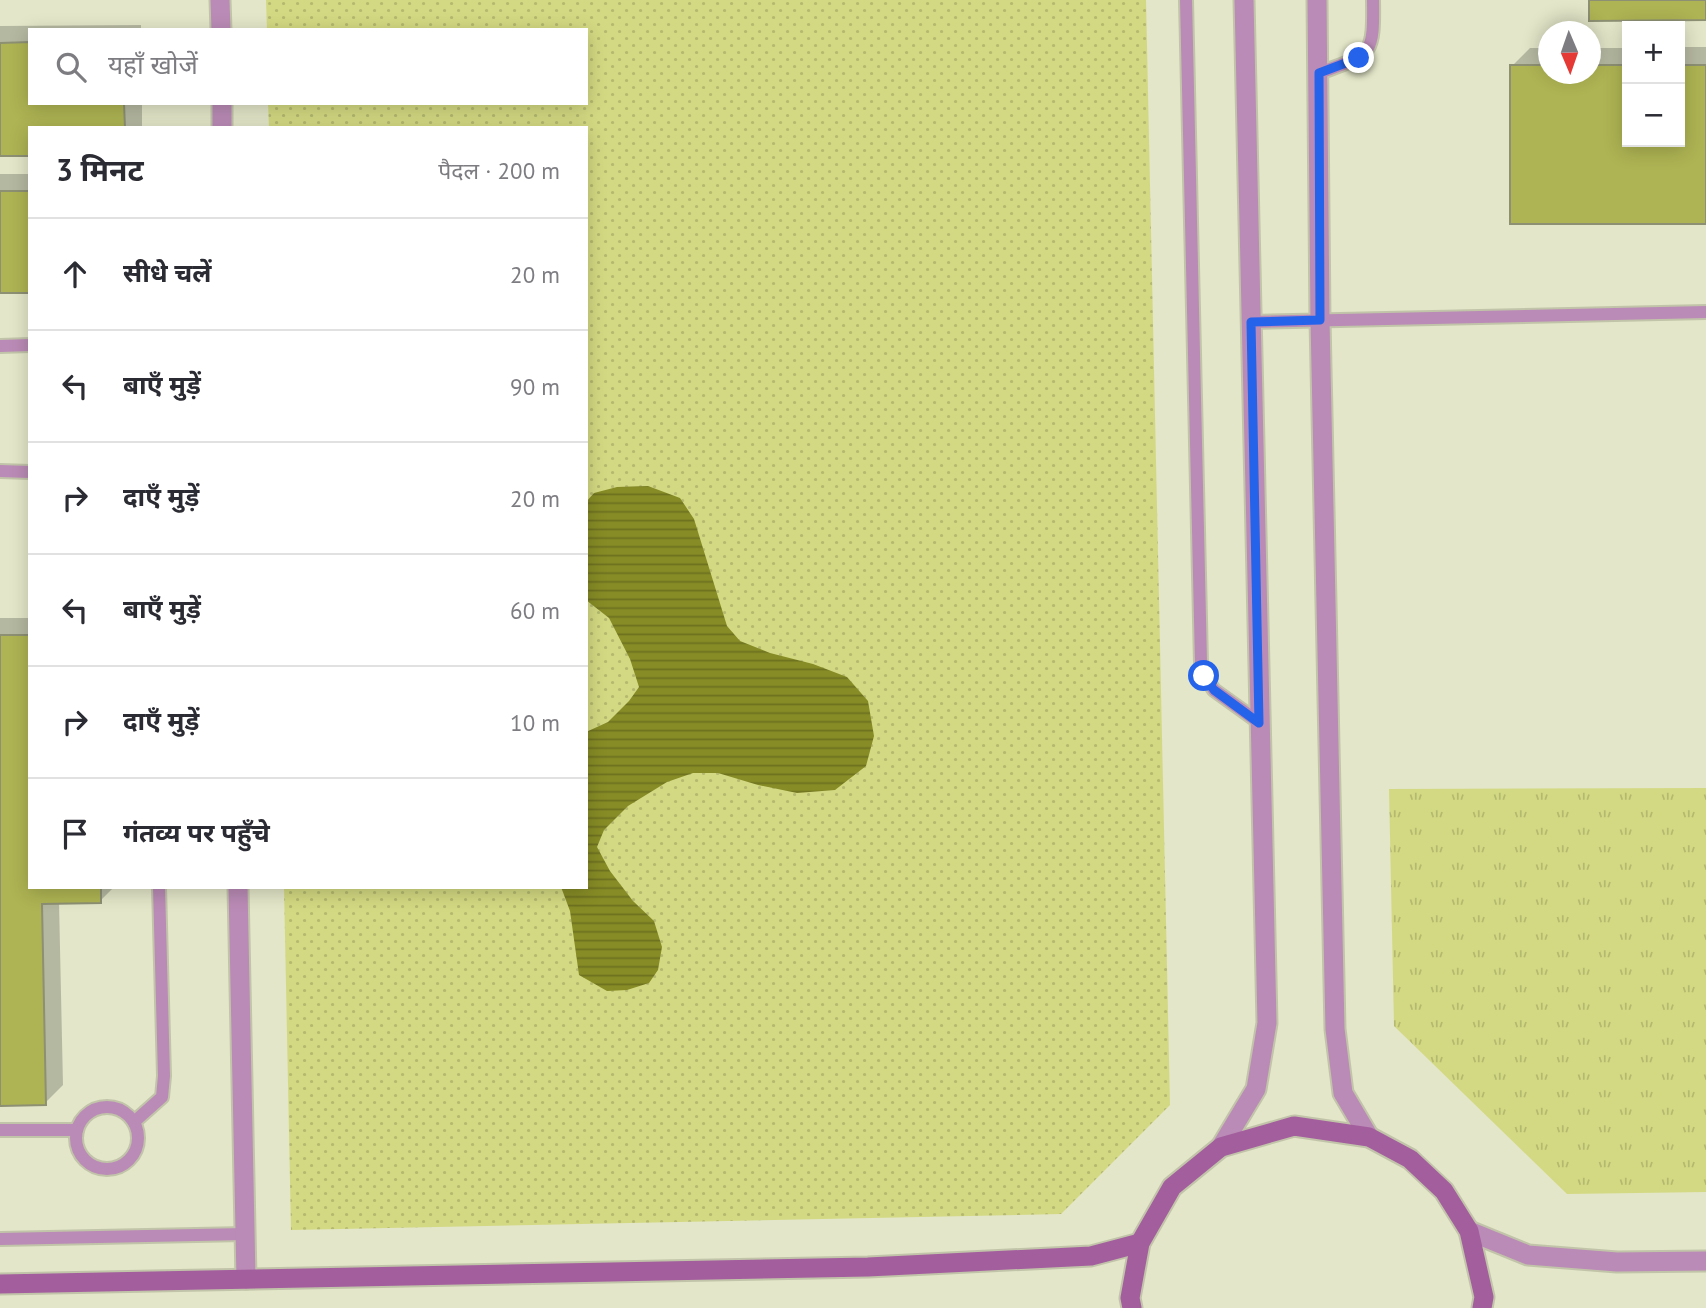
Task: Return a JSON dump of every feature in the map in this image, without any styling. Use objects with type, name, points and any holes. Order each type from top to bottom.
[{"type":"main road","points":[[1132,1308],[1130,1298],[1140,1242],[1172,1187],[1222,1147],[1294,1126],[1369,1137],[1410,1159],[1444,1191],[1469,1231],[1483,1297],[1482,1308]]},
{"type":"main road","points":[[0,1284],[868,1267],[1091,1256],[1140,1242]]},
{"type":"street","points":[[220,0],[220,28]]},
{"type":"street","points":[[1222,1147],[1255,1089],[1266,1023],[1244,0]]},
{"type":"street","points":[[1317,0],[1320,320],[1335,1029],[1343,1093],[1369,1137]]},
{"type":"street","points":[[222,105],[222,126]]},
{"type":"street","points":[[238,889],[246,1279]]},
{"type":"street","points":[[1469,1231],[1528,1255],[1618,1262],[1706,1261]]},
{"type":"lane","points":[[1186,0],[1202,663],[1204,676],[1214,690],[1259,723]]},
{"type":"lane","points":[[1319,73],[1359,58],[1370,47],[1374,32],[1373,0]]},
{"type":"lane","points":[[1251,322],[1706,312]]},
{"type":"lane","points":[[0,346],[28,345]]},
{"type":"lane","points":[[0,471],[28,471]]},
{"type":"lane","points":[[134,1122],[162,1097],[164,1076],[159,889]]},
{"type":"lane","points":[[97,1108],[118,1109],[134,1122],[138,1143],[128,1161],[110,1169],[100,1168],[91,1165],[78,1150],[77,1130],[81,1120],[97,1108]]},
{"type":"lane","points":[[0,1130],[77,1130]]},
{"type":"lane","points":[[0,1240],[245,1234]]},
{"type":"green space","points":[[266,0],[1146,0],[1170,1105],[1061,1214],[291,1230],[284,889],[588,889],[588,126],[269,126],[268,105],[588,105],[588,28],[267,28]]},
{"type":"green space","points":[[1706,788],[1706,1192],[1567,1194],[1394,1026],[1389,789]]},
{"type":"shaded area","points":[[648,486],[680,498],[694,519],[727,626],[740,641],[847,677],[868,701],[874,736],[866,766],[835,790],[797,793],[718,773],[693,773],[667,782],[628,806],[604,830],[597,847],[610,871],[633,901],[654,921],[662,947],[658,970],[649,983],[627,990],[607,991],[579,975],[570,911],[562,889],[588,889],[588,731],[608,722],[639,687],[630,659],[609,618],[588,602],[588,500],[594,493],[617,487]]},
{"type":"building","points":[[1589,0],[1706,0],[1706,20],[1589,21]]},
{"type":"building","points":[[28,42],[28,105],[124,105],[125,126],[28,126],[28,156],[0,156],[0,43]]},
{"type":"building","points":[[1510,65],[1538,65],[1538,84],[1601,84],[1601,65],[1622,65],[1622,147],[1685,147],[1685,65],[1706,65],[1706,224],[1510,224]]},
{"type":"building","points":[[0,191],[28,191],[28,293],[0,293]]},
{"type":"building","points":[[0,635],[28,635],[28,889],[101,889],[101,903],[42,904],[46,1105],[0,1106]]},
{"type":"route","points":[[1204,676],[1214,690],[1259,723],[1251,322],[1320,320],[1319,73],[1359,58]]}]
